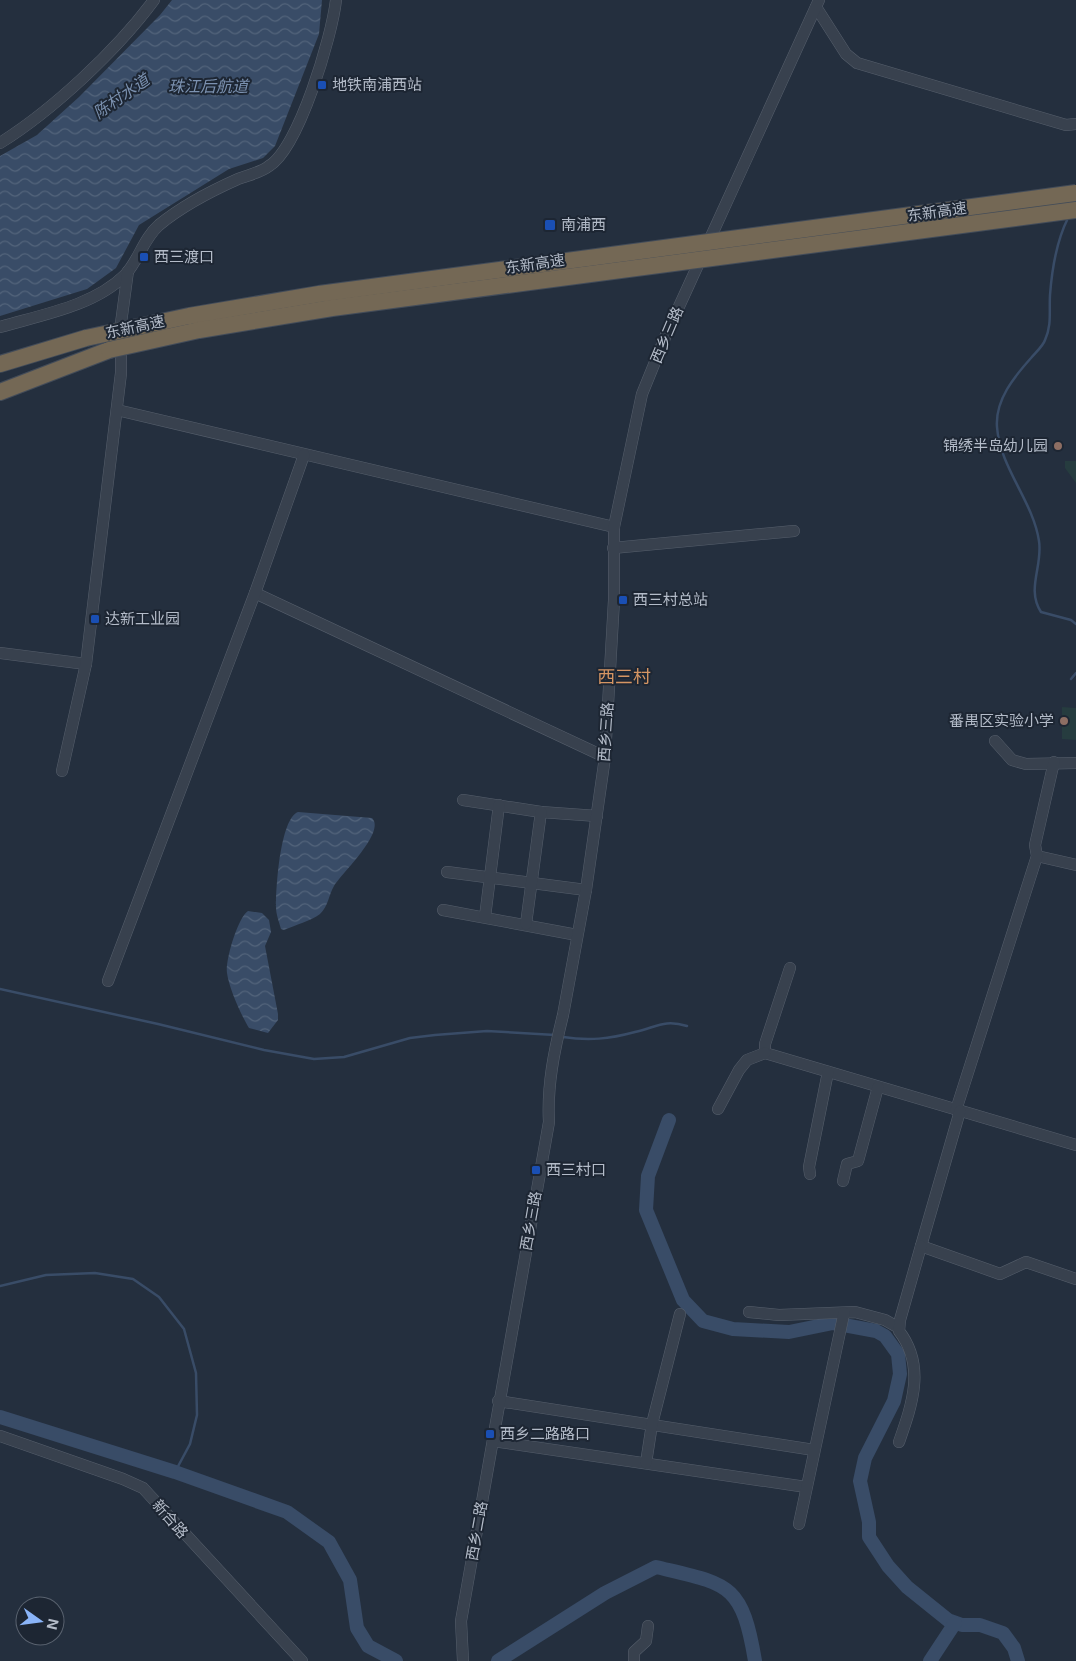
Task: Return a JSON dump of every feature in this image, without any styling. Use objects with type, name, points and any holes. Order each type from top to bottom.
[{"type":"highway","name":"东新高速","points":[[0,364],[86,338],[189,316],[319,294],[1076,193]]},
{"type":"highway","name":"东新高速","points":[[0,380],[110,350],[199,330],[349,306],[1076,210]]},
{"type":"highway","points":[[0,352],[38,343],[86,338]]},
{"type":"highway","points":[[0,392],[110,350]]},
{"type":"street","points":[[0,143],[42,114],[133,28],[154,0]]},
{"type":"street","points":[[0,327],[86,299],[106,289],[128,271],[149,235],[160,225],[219,188],[260,171],[280,158],[288,146],[314,82],[336,0]]},
{"type":"street","points":[[818,4],[846,54],[857,63],[1066,125],[1076,124]]},
{"type":"street","name":"西乡三路","points":[[498,1400],[549,1122],[548,1096],[555,1046],[563,1015],[586,890],[597,816],[605,757],[614,600],[614,527],[642,394],[666,335],[790,59],[818,4]]},
{"type":"street","points":[[62,770],[86,664],[117,410],[122,361],[121,323],[128,271]]},
{"type":"street","points":[[117,410],[304,456],[614,527]]},
{"type":"street","points":[[108,981],[255,593],[304,456]]},
{"type":"street","points":[[613,548],[794,531]]},
{"type":"street","points":[[255,593],[605,757]]},
{"type":"street","points":[[0,653],[86,664]]},
{"type":"street","points":[[995,741],[1012,760],[1026,764],[1076,763]]},
{"type":"street","points":[[899,1328],[906,1296],[922,1246],[958,1111],[1037,856],[1035,845],[1054,762]]},
{"type":"street","points":[[462,800],[541,812],[597,816]]},
{"type":"street","points":[[486,917],[499,805]]},
{"type":"street","points":[[526,924],[541,812]]},
{"type":"street","points":[[1037,856],[1076,865]]},
{"type":"street","points":[[447,872],[586,890]]},
{"type":"street","points":[[443,910],[577,935]]},
{"type":"street","points":[[765,1053],[765,1044],[790,968]]},
{"type":"street","points":[[718,1109],[739,1070],[747,1060],[765,1053],[1076,1145]]},
{"type":"street","points":[[810,1174],[809,1167],[828,1072]]},
{"type":"street","points":[[843,1181],[847,1164],[858,1161],[878,1087]]},
{"type":"street","points":[[922,1246],[1000,1274],[1026,1262],[1076,1279]]},
{"type":"street","points":[[749,1312],[779,1315],[855,1312],[885,1320],[899,1328],[914,1360],[915,1391],[900,1442]]},
{"type":"street","points":[[799,1524],[844,1313]]},
{"type":"street","points":[[646,1463],[652,1424],[680,1314]]},
{"type":"street","points":[[498,1400],[814,1450]]},
{"type":"street","name":"西乡二路","points":[[463,1660],[461,1621],[498,1400]]},
{"type":"street","name":"新合路","points":[[0,1436],[123,1479],[143,1488],[302,1661]]},
{"type":"street","points":[[492,1440],[806,1487]]},
{"type":"street","points":[[634,1661],[634,1652],[646,1641],[648,1626]]},
{"type":"green space","points":[[1065,461],[1076,461],[1076,483],[1065,468]]},
{"type":"green space","points":[[1062,707],[1076,708],[1076,740],[1062,739]]},
{"type":"water","name":"珠江后航道","points":[[172,0],[322,0],[319,34],[275,146],[263,158],[229,169],[139,225],[116,268],[87,289],[0,316],[0,156],[37,135],[79,97],[160,15]]},
{"type":"water","points":[[298,812],[372,818],[375,824],[368,842],[334,886],[323,911],[312,919],[284,930],[281,929],[276,910],[278,870],[287,827],[292,817]]},
{"type":"water","points":[[248,911],[262,913],[269,920],[271,932],[265,946],[278,1020],[268,1033],[249,1028],[230,986],[227,973],[228,959],[233,940],[240,922]]},
{"type":"waterway","points":[[1068,218],[1060,236],[1053,265],[1047,334],[1043,344],[1018,373],[1002,398],[997,417],[997,427],[999,442],[1004,456],[1036,526],[1040,550],[1035,586],[1037,603],[1041,612],[1071,620],[1076,624]]},
{"type":"waterway","points":[[1071,679],[1076,673]]},
{"type":"waterway","points":[[0,989],[264,1050],[314,1059],[344,1057],[410,1038],[435,1035],[487,1031],[555,1035]]},
{"type":"waterway","points":[[563,1037],[599,1039],[643,1030],[661,1024],[672,1023],[687,1026]]},
{"type":"waterway","points":[[669,1120],[648,1176],[646,1210],[683,1300],[703,1321],[733,1329],[789,1332],[833,1323],[876,1331],[885,1336],[898,1354],[900,1374],[894,1401],[865,1458],[860,1481],[869,1522],[869,1537],[888,1566],[907,1587],[948,1620],[962,1625],[980,1625],[1003,1633],[1014,1648],[1018,1661]]},
{"type":"waterway","points":[[0,1286],[46,1275],[95,1273],[133,1279],[159,1297],[184,1329],[196,1373],[197,1415],[190,1444],[175,1472]]},
{"type":"waterway","points":[[0,1417],[175,1472],[287,1512],[329,1542],[350,1580],[357,1628],[368,1646],[396,1661]]},
{"type":"waterway","points":[[498,1661],[605,1593],[656,1567],[716,1583],[728,1591],[737,1601],[744,1615],[755,1661]]},
{"type":"waterway","points":[[930,1661],[955,1623]]},
{"type":"place","name":"地铁南浦西站","points":[[322,85]]},
{"type":"place","name":"南浦西","points":[[550,225]]},
{"type":"place","name":"西三渡口","points":[[144,257]]},
{"type":"place","name":"锦绣半岛幼儿园","points":[[1058,446]]},
{"type":"place","name":"西三村总站","points":[[623,600]]},
{"type":"place","name":"达新工业园","points":[[95,619]]},
{"type":"place","name":"番禺区实验小学","points":[[1064,721]]},
{"type":"place","name":"西三村口","points":[[536,1170]]},
{"type":"place","name":"西乡二路路口","points":[[490,1434]]},
{"type":"district","name":"西三村","points":[[624,677]]},
{"type":"water label","name":"陈村水道","points":[[121,96]]}]
